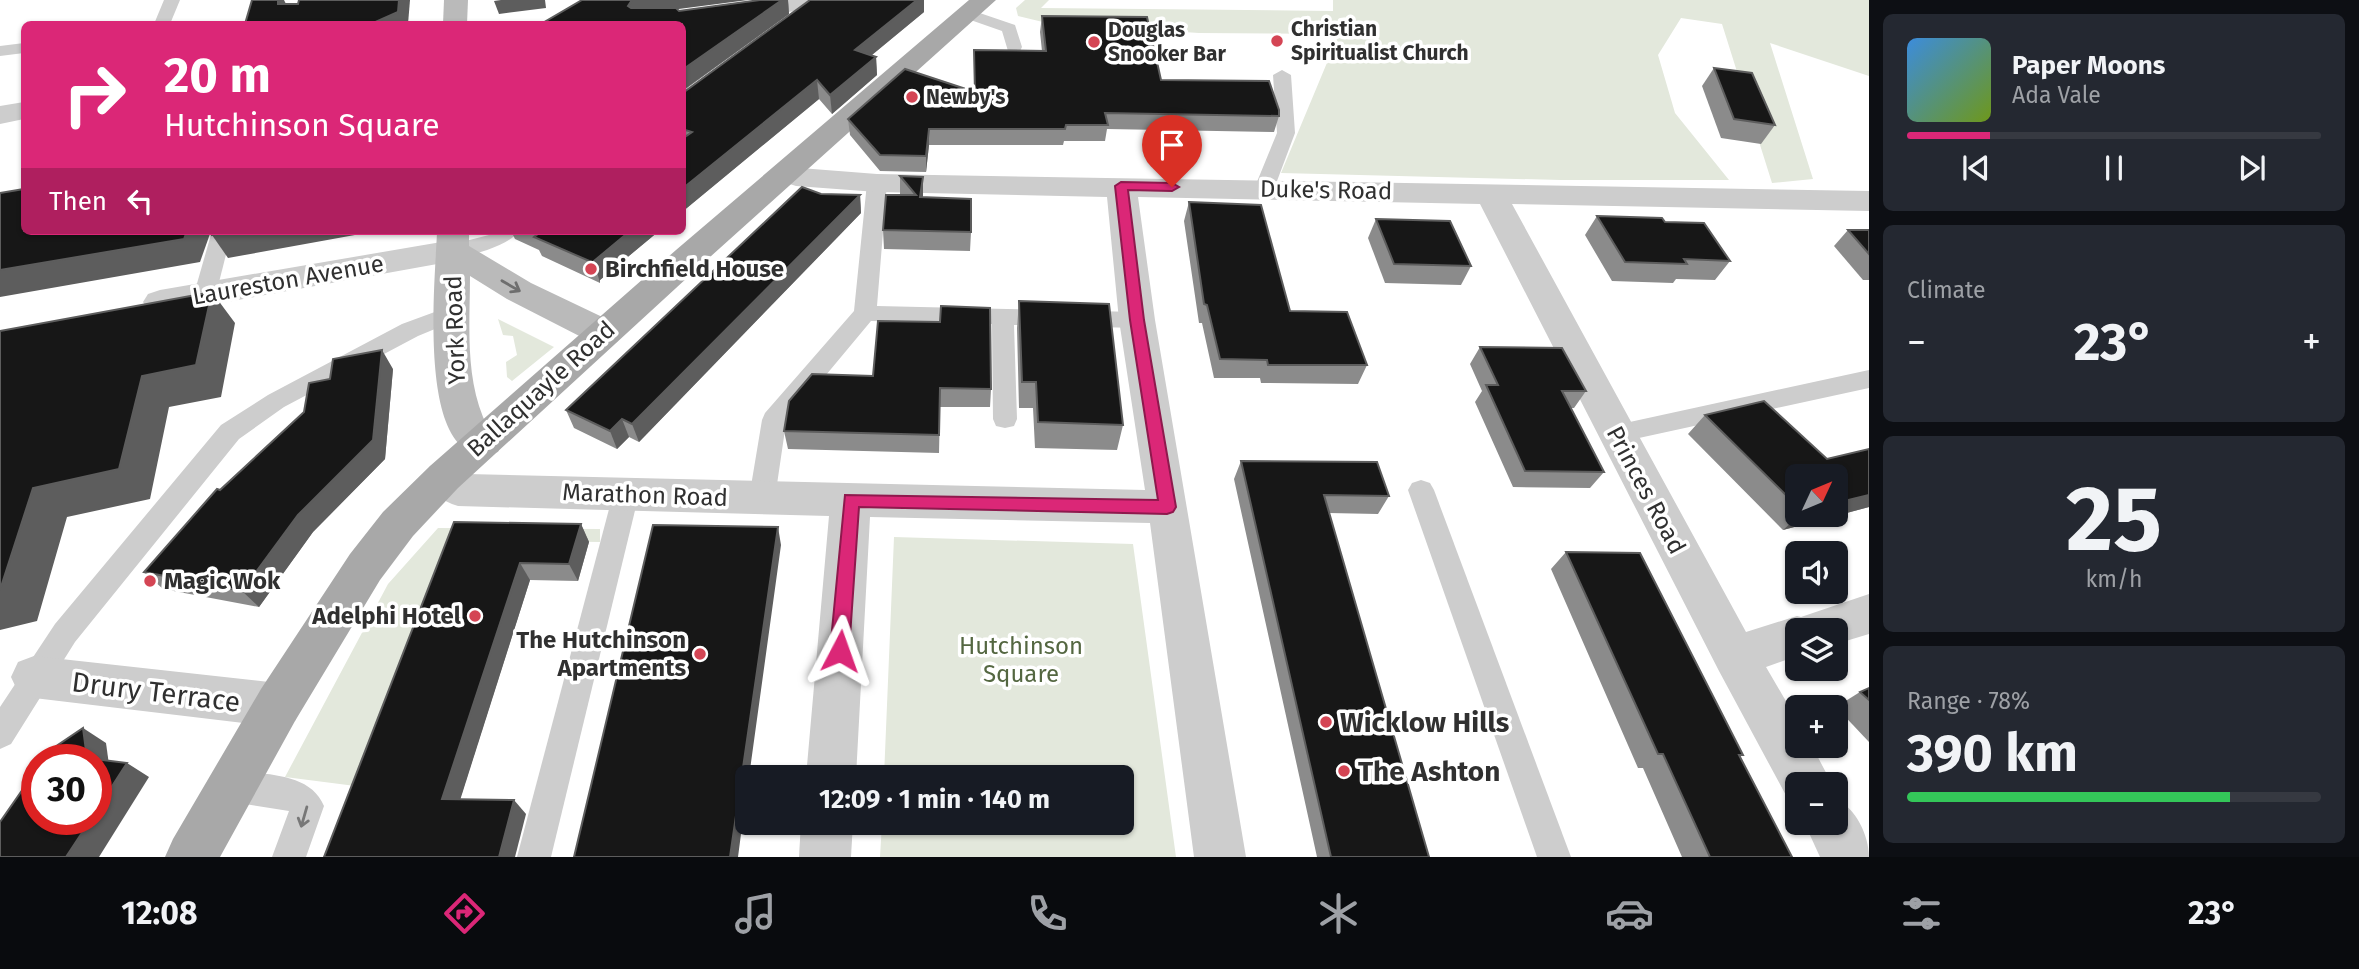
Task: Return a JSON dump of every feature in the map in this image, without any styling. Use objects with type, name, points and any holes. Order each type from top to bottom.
[{"type":"main road","points":[[455,21],[456,0]]},
{"type":"main road","name":"Ballaquayle Road","points":[[191,857],[278,705],[365,567],[398,524],[444,477],[604,333],[976,7]]},
{"type":"main road","name":"York Road","points":[[453,241],[519,291],[604,333]]},
{"type":"main road","name":"York Road","points":[[453,241],[452,375],[467,429],[484,441]]},
{"type":"street","points":[[670,21],[824,0]]},
{"type":"street","points":[[0,115],[21,112]]},
{"type":"street","name":"Duke's Road","points":[[785,173],[796,177],[877,183],[1869,201]]},
{"type":"street","points":[[1121,186],[1137,320],[1220,857]]},
{"type":"street","name":"Princes Road","points":[[1489,193],[1616,435],[1800,772]]},
{"type":"street","name":"Laureston Avenue","points":[[123,309],[453,241]]},
{"type":"street","name":"Marathon Road","points":[[444,477],[458,490],[851,500]]},
{"type":"street","points":[[832,765],[851,500],[1167,507]]},
{"type":"street","points":[[1848,621],[1869,614]]},
{"type":"street","points":[[1735,656],[1785,640]]},
{"type":"street","name":"Drury Terrace","points":[[34,677],[278,705]]},
{"type":"street","points":[[825,857],[826,835]]},
{"type":"street","points":[[1836,835],[1849,857]]},
{"type":"lane","points":[[163,21],[172,0]]},
{"type":"lane","points":[[795,21],[824,0]]},
{"type":"lane","points":[[976,7],[1009,28],[1014,47]]},
{"type":"lane","points":[[0,51],[21,48]]},
{"type":"lane","points":[[1264,189],[1286,133],[1282,75]]},
{"type":"lane","points":[[762,498],[774,420],[865,313],[877,183]]},
{"type":"lane","points":[[205,294],[221,235]]},
{"type":"lane","points":[[453,241],[496,240],[503,235]]},
{"type":"lane","points":[[865,313],[1137,320]]},
{"type":"lane","points":[[0,733],[65,633],[230,432],[276,401],[410,330],[451,314]]},
{"type":"lane","points":[[1003,315],[1005,419]]},
{"type":"lane","points":[[1616,435],[1869,379]]},
{"type":"lane","points":[[1421,490],[1554,857]]},
{"type":"lane","points":[[534,857],[626,494]]},
{"type":"lane","points":[[232,786],[297,796],[308,806],[289,857]]},
{"type":"green space","points":[[1025,0],[1049,0],[1041,8],[1333,11],[1333,0],[1869,0],[1869,76],[1770,43],[1813,179],[1772,183],[1722,24],[1681,18],[1658,55],[1675,113],[1729,180],[1561,180],[1281,173],[1339,34],[1199,33],[1047,23],[1018,16],[1016,8]]},
{"type":"green space","points":[[498,319],[554,347],[512,381],[507,377],[506,362],[517,355],[513,336],[503,335]]},
{"type":"green space","points":[[438,528],[600,529],[600,542],[465,540],[371,788],[285,777],[388,584]]},
{"type":"green space","name":"Hutchinson Square","points":[[894,537],[1133,544],[1176,857],[880,857],[881,835],[1134,835],[1134,765],[884,765]]},
{"type":"building","points":[[252,0],[278,0],[278,4],[298,4],[299,0],[399,0],[398,12],[378,21],[246,21]]},
{"type":"building","points":[[582,0],[632,0],[628,6],[631,8],[676,8],[679,11],[760,0],[782,0],[686,67],[686,21],[546,21]]},
{"type":"building","points":[[810,0],[917,0],[855,50],[876,57],[830,95],[817,80],[686,186],[686,136],[692,132],[686,130],[686,91]]},
{"type":"building","points":[[1042,16],[1147,17],[1161,80],[1269,81],[1279,116],[1105,113],[1108,125],[1066,125],[1065,129],[929,129],[926,156],[880,155],[848,119],[905,69],[975,92],[974,50],[1046,51]]},
{"type":"building","points":[[1714,68],[1752,73],[1775,125],[1734,119]]},
{"type":"building","points":[[900,176],[923,177],[920,197],[971,199],[971,232],[883,230],[886,195],[916,195]]},
{"type":"building","points":[[802,187],[821,194],[860,195],[632,424],[622,419],[610,431],[566,410]]},
{"type":"building","points":[[21,190],[21,235],[186,235],[184,239],[0,270],[0,193]]},
{"type":"building","points":[[1189,202],[1261,205],[1290,311],[1347,312],[1367,365],[1268,365],[1267,360],[1220,359],[1207,305],[1204,304]]},
{"type":"building","points":[[1597,216],[1662,218],[1665,222],[1704,223],[1730,261],[1684,259],[1687,264],[1625,262]]},
{"type":"building","points":[[1376,219],[1450,221],[1471,266],[1394,264]]},
{"type":"building","points":[[1848,230],[1869,230],[1869,254]]},
{"type":"building","points":[[537,235],[625,235],[594,263],[534,237]]},
{"type":"building","points":[[212,292],[196,365],[142,376],[119,469],[33,488],[0,590],[0,331]]},
{"type":"building","points":[[1019,301],[1109,304],[1123,425],[1038,422],[1036,382],[1022,382]]},
{"type":"building","points":[[941,306],[990,308],[991,389],[940,388],[939,435],[784,431],[789,401],[812,374],[873,376],[878,321],[940,322]]},
{"type":"building","points":[[1480,347],[1562,348],[1586,391],[1562,391],[1604,472],[1525,471],[1486,385],[1498,385]]},
{"type":"building","points":[[382,350],[373,440],[298,515],[242,591],[144,572],[217,489],[220,490],[304,412],[309,383],[330,379],[333,359]]},
{"type":"building","points":[[1764,401],[1827,459],[1869,449],[1869,495],[1848,500],[1848,464],[1785,464],[1785,494],[1705,415]]},
{"type":"building","points":[[1241,461],[1377,462],[1389,496],[1324,495],[1429,857],[1331,857]]},
{"type":"building","points":[[454,522],[581,524],[569,564],[520,563],[442,799],[514,800],[499,857],[324,857]]},
{"type":"building","points":[[653,525],[778,527],[743,765],[735,765],[735,823],[730,857],[574,857]]},
{"type":"building","points":[[1566,552],[1640,553],[1792,857],[1710,857],[1663,754],[1658,754]]},
{"type":"building","points":[[1869,688],[1869,700],[1860,692]]},
{"type":"building","points":[[83,728],[85,744],[59,744]]},
{"type":"building","points":[[112,761],[127,763],[112,786]]},
{"type":"building","points":[[21,792],[21,835],[80,835],[66,857],[0,857],[0,822]]},
{"type":"place","name":"Christian Spiritualist Church","points":[[1277,41]]},
{"type":"place","name":"Douglas Snooker Bar","points":[[1094,42]]},
{"type":"place","name":"Newby's","points":[[912,97]]},
{"type":"place","name":"Birchfield House","points":[[591,269]]},
{"type":"place","name":"Magic Wok","points":[[150,581]]},
{"type":"place","name":"Adelphi Hotel","points":[[475,616]]},
{"type":"place","name":"The Hutchinson Apartments","points":[[700,654]]},
{"type":"place","name":"Wicklow Hills","points":[[1326,722]]},
{"type":"place","name":"The Ashton","points":[[1344,771]]},
{"type":"route","points":[[840,651],[851,500],[1167,507],[1137,320],[1121,186],[1172,187]]}]
